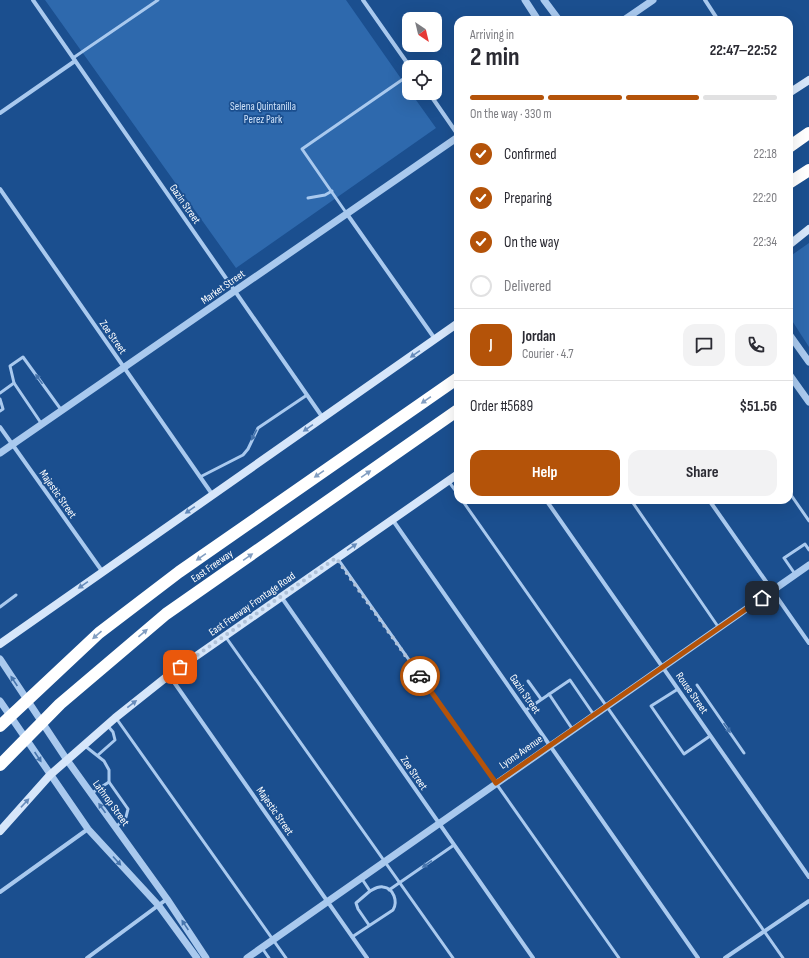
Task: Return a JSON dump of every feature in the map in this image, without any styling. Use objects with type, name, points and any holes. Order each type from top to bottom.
[{"type":"highway","points":[[793,144],[809,133]]},
{"type":"highway","points":[[793,180],[809,170]]},
{"type":"highway","name":"East Freeway","points":[[0,726],[99,633],[179,572],[454,381]]},
{"type":"highway","name":"East Freeway","points":[[0,765],[60,704],[166,614],[454,413]]},
{"type":"main road","points":[[793,90],[809,80]]},
{"type":"main road","points":[[793,242],[809,229]]},
{"type":"main road","points":[[0,644],[454,326]]},
{"type":"main road","name":"East Freeway Frontage Road","points":[[0,831],[50,776],[67,760],[115,718],[169,675],[282,598],[336,558],[454,477]]},
{"type":"street","name":"Gazin Street","points":[[32,0],[323,418]]},
{"type":"street","points":[[363,0],[405,60]]},
{"type":"street","points":[[525,0],[535,16]]},
{"type":"street","points":[[544,0],[556,16]]},
{"type":"street","points":[[635,16],[652,0]]},
{"type":"street","points":[[705,0],[715,16]]},
{"type":"street","points":[[0,113],[74,60]]},
{"type":"street","points":[[434,100],[454,130]]},
{"type":"street","name":"Market Street","points":[[0,453],[348,214],[454,139]]},
{"type":"street","name":"Zoe Street","points":[[0,189],[212,494]]},
{"type":"street","points":[[348,214],[436,339]]},
{"type":"street","points":[[793,340],[809,362]]},
{"type":"street","points":[[793,378],[806,392],[809,402]]},
{"type":"street","name":"Majestic Street","points":[[0,427],[102,572]]},
{"type":"street","name":"Rouse Street","points":[[549,504],[809,877]]},
{"type":"street","points":[[712,504],[809,643]]},
{"type":"street","name":"Gazin Street","points":[[392,519],[698,958]]},
{"type":"street","name":"Lyons Avenue","points":[[247,958],[809,565]]},
{"type":"street","name":"Zoe Street","points":[[282,598],[533,958]]},
{"type":"street","name":"Lathrop Street","points":[[0,659],[67,760],[167,899],[206,958]]},
{"type":"street","name":"Majestic Street","points":[[169,675],[367,958]]},
{"type":"street","points":[[0,701],[50,776],[88,829],[158,906],[197,958]]},
{"type":"street","points":[[0,892],[88,829]]},
{"type":"street","points":[[87,958],[167,899]]},
{"type":"street","points":[[725,958],[809,901]]},
{"type":"lane","points":[[74,60],[158,0]]},
{"type":"lane","points":[[348,214],[302,149],[402,80]]},
{"type":"lane","points":[[308,198],[325,196],[332,191]]},
{"type":"lane","points":[[42,424],[14,383],[10,366],[23,357],[62,411]]},
{"type":"lane","points":[[0,394],[14,383]]},
{"type":"lane","points":[[200,477],[243,455],[248,449],[258,428],[307,395]]},
{"type":"lane","points":[[0,399],[3,409],[0,411]]},
{"type":"lane","points":[[448,481],[454,489]]},
{"type":"lane","points":[[793,498],[809,521]]},
{"type":"lane","points":[[465,504],[783,958]]},
{"type":"lane","points":[[634,504],[719,628]]},
{"type":"lane","points":[[795,575],[784,558],[805,544],[809,550]]},
{"type":"lane","points":[[336,558],[619,958]]},
{"type":"lane","points":[[0,607],[16,595]]},
{"type":"lane","points":[[225,636],[453,958]]},
{"type":"lane","points":[[526,710],[570,680],[594,715]]},
{"type":"lane","points":[[528,681],[541,699]]},
{"type":"lane","points":[[697,684],[744,753]]},
{"type":"lane","points":[[678,689],[651,706],[684,754],[710,736]]},
{"type":"lane","points":[[549,694],[573,730]]},
{"type":"lane","points":[[115,718],[286,958]]},
{"type":"lane","points":[[98,755],[115,740],[113,732],[107,725]]},
{"type":"lane","points":[[84,745],[98,755],[109,770],[109,782],[128,809],[126,817],[116,828]]},
{"type":"lane","points":[[92,794],[109,782]]},
{"type":"lane","points":[[389,890],[454,845]]},
{"type":"lane","points":[[361,878],[370,891]]},
{"type":"lane","points":[[352,937],[393,910],[396,906],[396,901],[389,890],[384,887],[378,887],[370,891],[356,903],[358,909],[369,925]]},
{"type":"lane","points":[[262,948],[269,958]]},
{"type":"green space","name":"Selena Quintanilla Perez Park","points":[[45,0],[346,0],[402,80],[402,100],[416,100],[436,128],[236,268]]},
{"type":"green space","points":[[809,243],[809,347],[793,322],[793,254]]},
{"type":"way so far","points":[[180,667],[282,598],[336,558],[420,676]]},
{"type":"route","points":[[420,676],[496,783],[762,598]]}]
